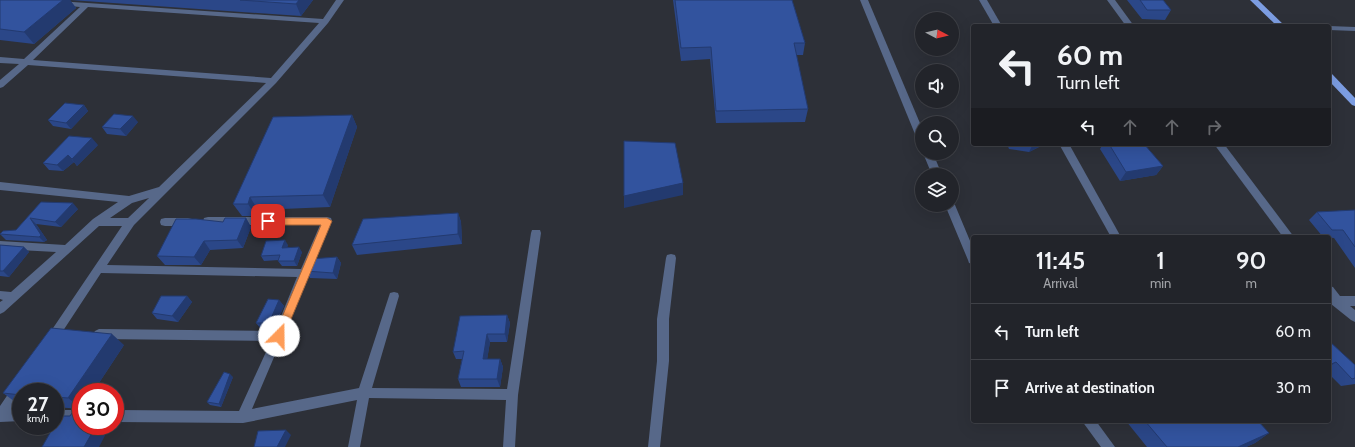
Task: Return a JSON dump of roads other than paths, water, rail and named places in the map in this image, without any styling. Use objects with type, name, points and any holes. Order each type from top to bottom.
[{"type":"main road","points":[[1254,0],[1280,24]]},
{"type":"main road","points":[[1331,78],[1355,103]]},
{"type":"street","points":[[47,346],[130,222],[273,81],[325,21],[340,0]]},
{"type":"street","points":[[864,0],[915,122]]},
{"type":"street","points":[[983,0],[997,24]]},
{"type":"street","points":[[1111,0],[1129,24]]},
{"type":"street","points":[[56,3],[325,21]]},
{"type":"street","points":[[0,85],[86,5]]},
{"type":"street","points":[[1331,28],[1355,29]]},
{"type":"street","points":[[0,60],[273,81]]},
{"type":"street","points":[[1065,146],[1115,235]]},
{"type":"street","points":[[1221,146],[1287,235]]},
{"type":"street","points":[[0,186],[129,200]]},
{"type":"street","points":[[0,309],[98,222],[129,200],[163,189]]},
{"type":"street","points":[[953,212],[971,255]]},
{"type":"street","points":[[165,222],[327,221],[243,417]]},
{"type":"street","points":[[98,222],[130,222]]},
{"type":"street","points":[[509,447],[512,395],[536,233]]},
{"type":"street","points":[[0,245],[67,249]]},
{"type":"street","points":[[654,447],[663,361],[663,319],[671,258]]},
{"type":"street","points":[[98,269],[304,273]]},
{"type":"street","points":[[0,295],[13,297]]},
{"type":"street","points":[[354,447],[364,393],[394,296]]},
{"type":"street","points":[[1333,301],[1355,301]]},
{"type":"street","points":[[1333,301],[1355,317]]},
{"type":"street","points":[[55,333],[71,334]]},
{"type":"street","points":[[86,334],[279,336]]},
{"type":"street","points":[[12,415],[0,416],[5,401],[26,377]]},
{"type":"street","points":[[124,416],[243,417],[364,393],[512,395]]},
{"type":"street","points":[[1090,423],[1109,447]]}]
